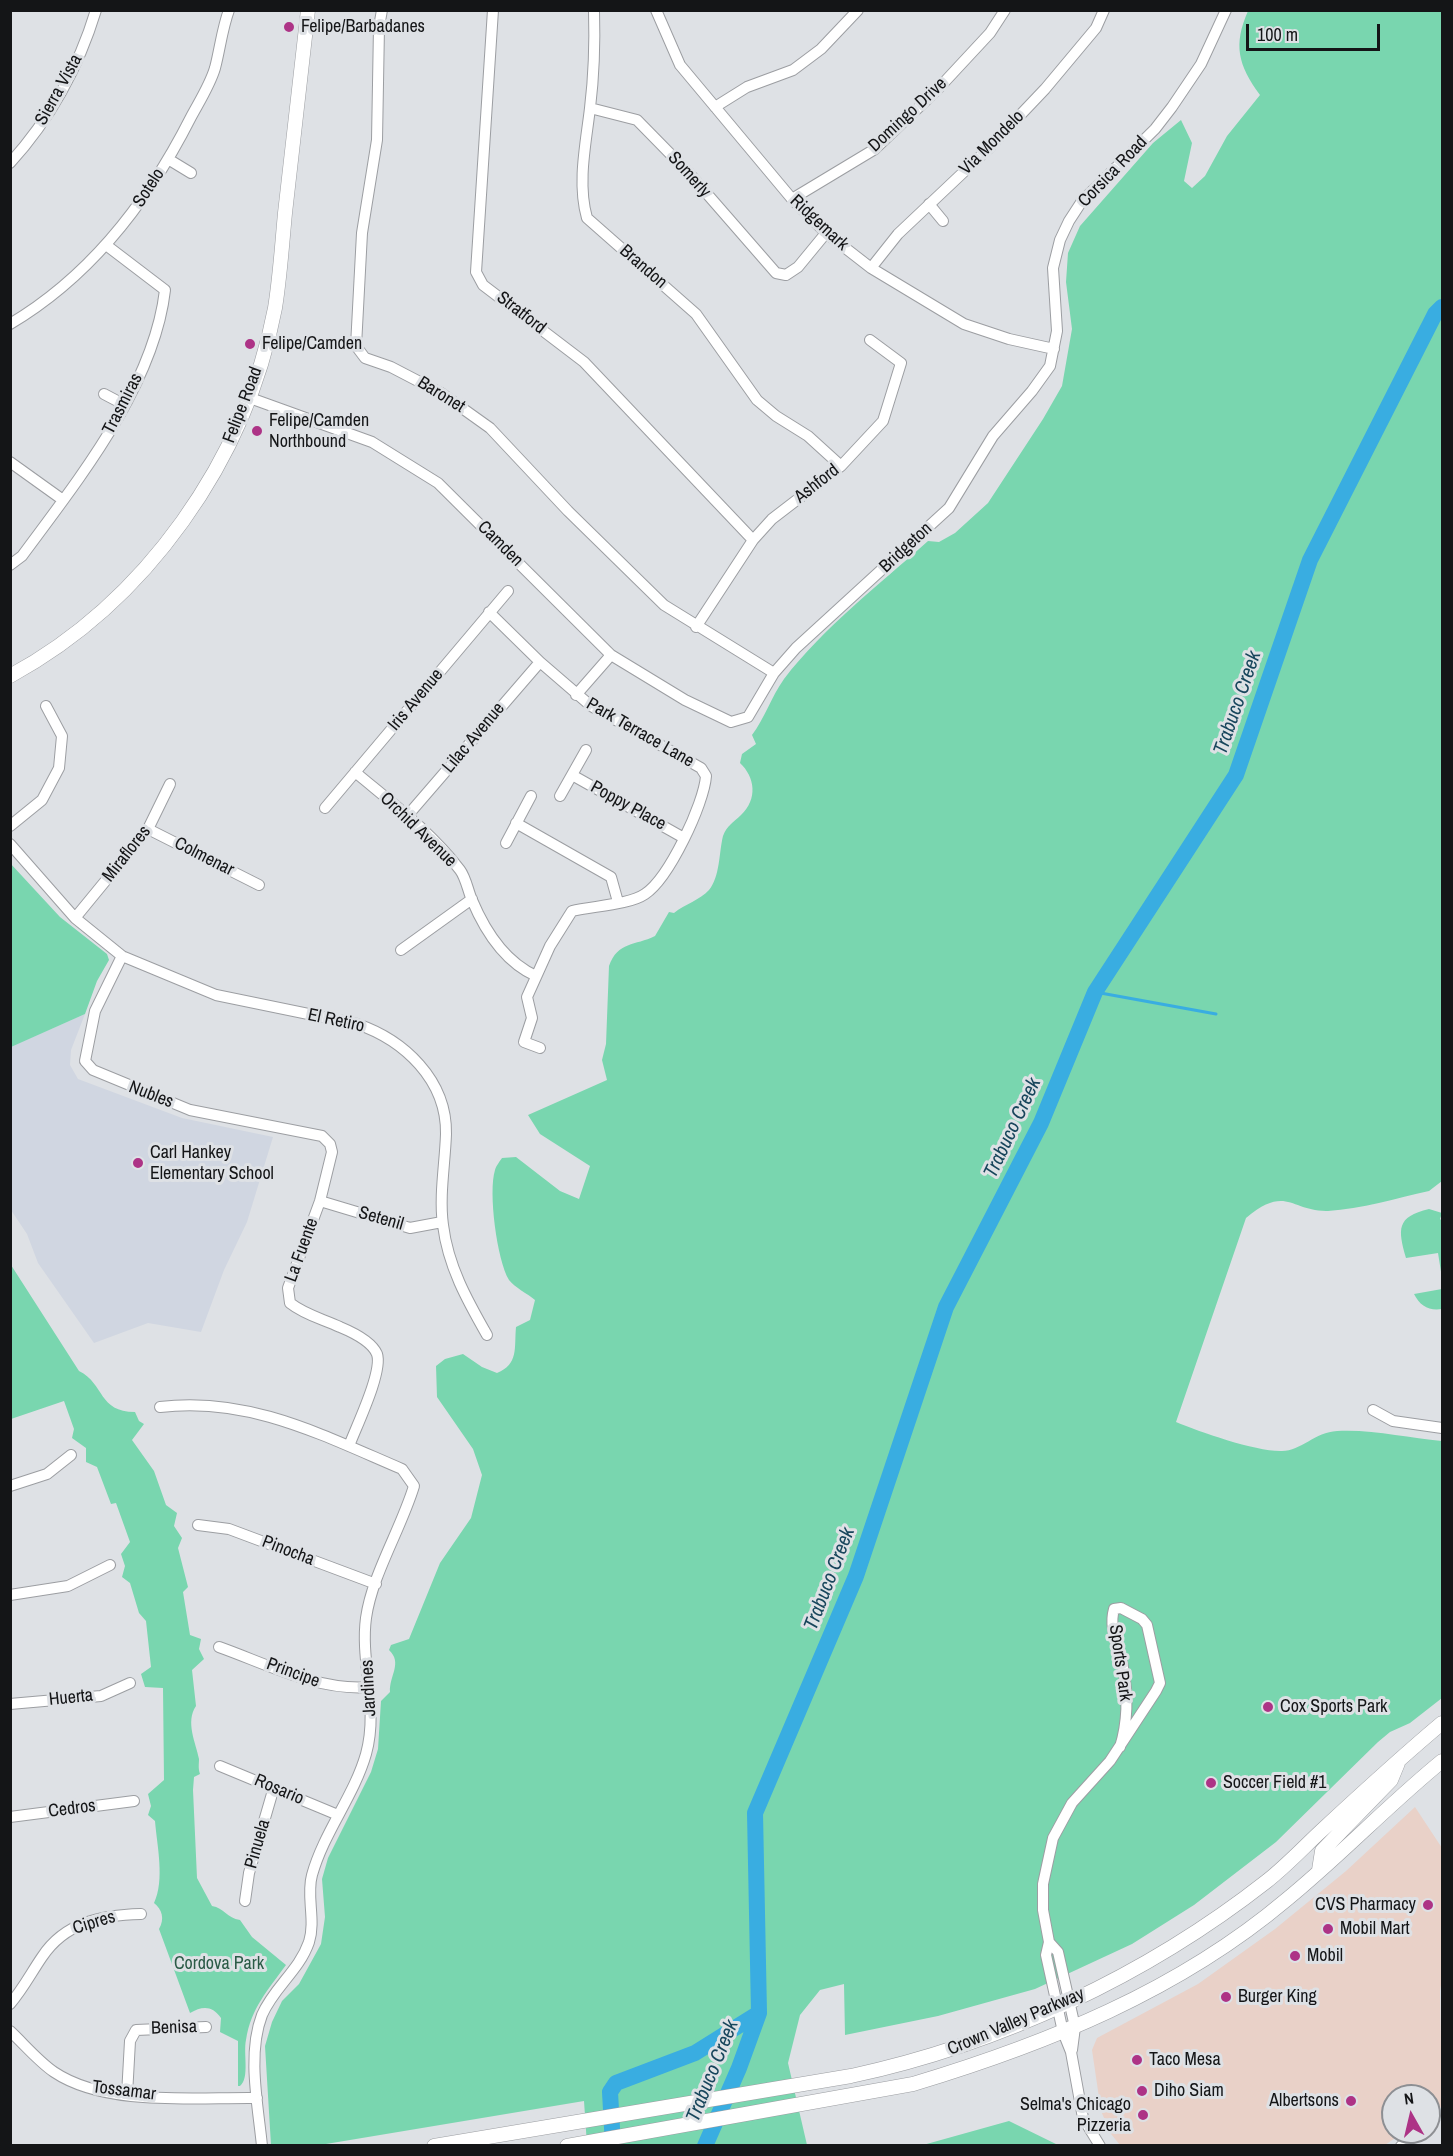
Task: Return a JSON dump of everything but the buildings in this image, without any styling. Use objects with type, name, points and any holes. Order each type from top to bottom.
[{"type":"main road","name":"Felipe Road","points":[[10,676],[32,665],[82,628],[136,579],[214,474],[250,398],[274,309],[308,10]]},
{"type":"main road","name":"Crown Valley Parkway","points":[[434,2145],[851,2076],[908,2064],[988,2037],[1063,2003],[1157,1955],[1268,1880],[1400,1759],[1443,1723]]},
{"type":"main road","points":[[1320,1870],[1322,1851],[1391,1780],[1400,1759]]},
{"type":"main road","name":"Crown Valley Parkway","points":[[567,2145],[854,2096],[941,2075],[1069,2030],[1127,2003],[1230,1942],[1286,1901],[1443,1761]]},
{"type":"street","name":"Sierra Vista","points":[[10,163],[47,117],[75,65],[96,10]]},
{"type":"street","name":"Sotelo","points":[[10,324],[28,314],[84,269],[129,217],[186,129],[214,69],[229,10]]},
{"type":"street","name":"Baronet","points":[[382,10],[378,27],[377,140],[362,233],[356,346],[358,352],[365,358],[391,367],[441,393],[490,428],[628,572],[664,605],[696,627],[774,673]]},
{"type":"street","name":"Stratford","points":[[494,10],[476,272],[483,285],[584,362],[753,540]]},
{"type":"street","name":"Brandon","points":[[594,10],[596,58],[585,147],[582,202],[590,223],[696,314],[757,400],[776,416],[808,436],[841,466]]},
{"type":"street","name":"Ridgemark","points":[[656,10],[680,65],[792,200],[826,233],[871,268],[964,324],[1009,339],[1054,349]]},
{"type":"street","points":[[715,107],[747,87],[792,70],[821,49],[858,10]]},
{"type":"street","name":"Domingo Drive","points":[[792,200],[875,149],[960,66],[990,33],[1005,10]]},
{"type":"street","name":"Via Mondelo","points":[[871,268],[898,234],[988,149],[1045,88],[1096,28],[1104,10]]},
{"type":"street","name":"Corsica Road","points":[[1054,349],[1057,332],[1053,268],[1060,240],[1069,221],[1082,201],[1155,129],[1172,107],[1201,64],[1226,10]]},
{"type":"street","name":"Somerly","points":[[590,108],[637,120],[688,172],[770,269],[786,275],[798,267],[826,233]]},
{"type":"street","points":[[168,159],[191,173]]},
{"type":"street","points":[[929,204],[944,221]]},
{"type":"street","name":"Trasmiras","points":[[10,565],[22,556],[99,451],[148,353],[162,315],[165,290],[106,246]]},
{"type":"street","name":"Ashford","points":[[696,627],[753,540],[772,519],[841,466],[883,421],[901,363],[870,340]]},
{"type":"street","name":"Bridgeton","points":[[731,722],[748,717],[774,673],[796,648],[949,508],[993,436],[1032,392],[1050,366],[1054,349]]},
{"type":"street","points":[[104,394],[123,404]]},
{"type":"street","name":"Camden","points":[[250,398],[372,442],[438,483],[611,655],[685,700],[731,722]]},
{"type":"street","points":[[10,462],[63,500]]},
{"type":"street","name":"Iris Avenue","points":[[325,808],[508,591]]},
{"type":"street","name":"Park Terrace Lane","points":[[489,612],[576,695],[705,772],[706,779],[684,837]]},
{"type":"street","name":"Park Terrace Lane","points":[[576,695],[611,655]]},
{"type":"street","name":"Lilac Avenue","points":[[408,815],[540,662]]},
{"type":"street","points":[[10,826],[42,800],[58,768],[62,736],[46,706]]},
{"type":"street","name":"Poppy Place","points":[[560,796],[586,750]]},
{"type":"street","name":"Orchid Avenue","points":[[355,772],[408,815],[462,872],[482,923],[503,951],[524,971],[536,976]]},
{"type":"street","name":"Poppy Place","points":[[572,775],[684,837]]},
{"type":"street","name":"Miraflores","points":[[75,918],[148,829],[170,784]]},
{"type":"street","points":[[506,843],[531,796]]},
{"type":"street","points":[[516,823],[611,877],[618,902]]},
{"type":"street","name":"Colmenar","points":[[148,829],[259,885]]},
{"type":"street","points":[[540,1048],[524,1040],[532,1018],[527,997],[550,946],[572,911],[634,899],[647,893],[677,854],[684,837]]},
{"type":"street","name":"El Retiro","points":[[10,844],[75,918],[122,956],[216,995],[357,1024],[375,1030],[401,1046],[428,1074],[444,1114],[446,1131],[442,1222],[453,1269],[487,1335]]},
{"type":"street","points":[[401,950],[472,899]]},
{"type":"street","name":"Nubles","points":[[122,956],[92,1022],[86,1061],[93,1071],[190,1110],[322,1136],[330,1144]]},
{"type":"street","name":"La Fuente","points":[[330,1144],[332,1152],[320,1201],[288,1288],[290,1303],[300,1311],[341,1328],[367,1343],[376,1354],[378,1369],[348,1446]]},
{"type":"street","name":"Setenil","points":[[320,1201],[410,1228],[442,1222]]},
{"type":"street","name":"Jardines","points":[[160,1407],[191,1403],[251,1411],[348,1446],[402,1469],[414,1486],[376,1584],[366,1619],[372,1713],[365,1756],[320,1848],[311,1878],[313,1912],[310,1940],[299,1964],[274,1995],[262,2015],[255,2063],[262,2145]]},
{"type":"street","points":[[1373,1410],[1393,1421],[1443,1428]]},
{"type":"street","points":[[10,1486],[47,1474],[71,1455]]},
{"type":"street","name":"Pinocha","points":[[198,1525],[229,1529],[376,1584]]},
{"type":"street","points":[[10,1595],[68,1586],[110,1565]]},
{"type":"street","name":"Sports Park","points":[[1069,2030],[1063,2003],[1046,1955],[1049,1942],[1043,1894],[1046,1866],[1053,1838],[1071,1803],[1120,1747],[1160,1683],[1147,1625],[1142,1619],[1121,1608],[1114,1609],[1112,1623],[1124,1669],[1126,1694],[1126,1717],[1120,1747]]},
{"type":"street","name":"Principe","points":[[219,1647],[326,1685],[350,1688],[369,1687]]},
{"type":"street","name":"Huerta","points":[[10,1704],[101,1696],[130,1683]]},
{"type":"street","name":"Rosario","points":[[220,1766],[338,1815]]},
{"type":"street","name":"Pinuela","points":[[245,1901],[249,1873],[274,1787]]},
{"type":"street","name":"Cedros","points":[[10,1817],[134,1801]]},
{"type":"street","name":"Cipres","points":[[10,2004],[41,1957],[60,1935],[70,1928],[108,1916],[141,1914]]},
{"type":"street","name":"Benisa","points":[[126,2095],[130,2041],[136,2030],[206,2027]]},
{"type":"street","points":[[1069,2030],[1083,2118],[1100,2145]]},
{"type":"street","name":"Tossamar","points":[[10,2031],[53,2072],[90,2089],[126,2095],[257,2098]]},
{"type":"shaded area","name":"Carl Hankey Elementary School","points":[[85,1014],[71,1050],[70,1065],[78,1079],[182,1118],[273,1137],[247,1222],[224,1270],[201,1332],[148,1323],[94,1343],[38,1263],[27,1234],[11,1210],[10,1047]]},
{"type":"shaded area","points":[[1415,1807],[1442,1848],[1442,1979],[1440,1991],[1442,2106],[1441,2084],[1381,2084],[1381,2144],[1385,2145],[1120,2145],[1111,2134],[1101,2111],[1092,2050],[1097,2038],[1198,1984],[1275,1929],[1346,1871]]},
{"type":"green space","points":[[1248,11],[1442,11],[1442,1181],[1429,1191],[1366,1206],[1328,1211],[1280,1201],[1260,1208],[1246,1218],[1176,1422],[1229,1441],[1282,1451],[1296,1448],[1329,1432],[1337,1431],[1377,1432],[1442,1441],[1442,1698],[1410,1723],[1390,1732],[1378,1742],[1276,1842],[1194,1905],[1132,1944],[1035,1989],[938,2016],[845,2035],[844,1984],[820,1990],[800,2015],[788,2063],[807,2145],[587,2145],[584,2101],[320,2145],[271,2145],[265,2046],[272,2022],[282,2001],[299,1984],[321,1944],[325,1917],[322,1879],[328,1858],[371,1772],[378,1749],[381,1701],[390,1692],[395,1665],[393,1655],[389,1650],[391,1645],[409,1639],[440,1563],[471,1518],[482,1475],[473,1449],[437,1397],[436,1366],[445,1359],[463,1354],[482,1367],[497,1373],[504,1369],[514,1355],[516,1327],[530,1320],[535,1300],[509,1280],[501,1257],[493,1209],[493,1180],[496,1167],[502,1158],[516,1157],[560,1191],[579,1199],[590,1166],[540,1134],[528,1115],[607,1080],[602,1060],[606,1044],[609,966],[613,958],[622,948],[655,936],[669,912],[674,913],[701,897],[713,885],[723,836],[728,827],[746,809],[752,795],[749,775],[740,763],[742,754],[756,744],[752,735],[784,679],[816,642],[928,541],[939,542],[955,533],[988,503],[1062,386],[1072,329],[1066,282],[1068,253],[1080,226],[1153,143],[1181,120],[1192,143],[1184,181],[1192,188],[1205,176],[1227,136],[1260,95],[1247,74],[1240,54],[1240,34]]},
{"type":"green space","points":[[10,863],[60,917],[107,954],[109,960],[97,981],[85,1014],[11,1047]]},
{"type":"green space","points":[[1429,1209],[1442,1213],[1440,1219],[1442,1221],[1442,1278],[1438,1253],[1406,1258],[1402,1239],[1401,1232],[1405,1220],[1418,1212]]},
{"type":"green space","name":"Cordova Park","points":[[11,1265],[79,1371],[94,1383],[114,1407],[123,1411],[135,1412],[139,1421],[144,1424],[132,1440],[154,1471],[166,1505],[177,1513],[174,1526],[182,1538],[178,1548],[188,1587],[183,1592],[190,1635],[201,1639],[199,1649],[204,1659],[192,1670],[196,1706],[191,1726],[200,1774],[194,1777],[193,1790],[197,1878],[212,1906],[240,1920],[252,1937],[286,1965],[261,2000],[252,2018],[245,2045],[245,2077],[240,2086],[238,2086],[238,2041],[220,2032],[221,2018],[214,2011],[203,2008],[190,2013],[159,1929],[162,1914],[154,1903],[160,1874],[155,1821],[148,1815],[151,1806],[148,1794],[164,1780],[163,1688],[145,1687],[141,1674],[151,1667],[146,1621],[139,1613],[130,1583],[122,1577],[125,1566],[121,1554],[130,1542],[116,1503],[111,1504],[97,1467],[86,1462],[86,1448],[72,1438],[74,1429],[64,1401],[11,1419]]},
{"type":"green space","points":[[1442,1289],[1442,1309],[1425,1307],[1414,1294]]},
{"type":"green space","points":[[1009,2121],[1058,2145],[923,2145]]},
{"type":"waterway","name":"Trabuco Creek","points":[[705,2146],[739,2068],[759,2013],[755,1813],[856,1576],[946,1307],[1041,1123],[1095,992],[1236,775],[1310,560],[1435,314],[1442,307]]},
{"type":"waterway","points":[[1095,992],[1216,1014]]},
{"type":"waterway","name":"Trabuco Creek","points":[[613,2146],[610,2092],[616,2083],[695,2053],[759,2013]]},
{"type":"place","name":"Felipe/Barbadanes","points":[[289,27]]},
{"type":"place","name":"Felipe/Camden","points":[[250,344]]},
{"type":"place","name":"Felipe/Camden Northbound","points":[[257,431]]},
{"type":"place","name":"Carl Hankey Elementary School","points":[[138,1163]]},
{"type":"place","name":"Cox Sports Park","points":[[1268,1707]]},
{"type":"place","name":"Soccer Field #1","points":[[1211,1783]]},
{"type":"place","name":"CVS Pharmacy","points":[[1428,1905]]},
{"type":"place","name":"Mobil Mart","points":[[1328,1929]]},
{"type":"place","name":"Mobil","points":[[1295,1956]]},
{"type":"place","name":"Burger King","points":[[1226,1997]]},
{"type":"place","name":"Taco Mesa","points":[[1137,2060]]},
{"type":"place","name":"Diho Siam","points":[[1142,2091]]},
{"type":"place","name":"Albertsons","points":[[1351,2101]]},
{"type":"place","name":"Selma's Chicago Pizzeria","points":[[1143,2115]]}]
